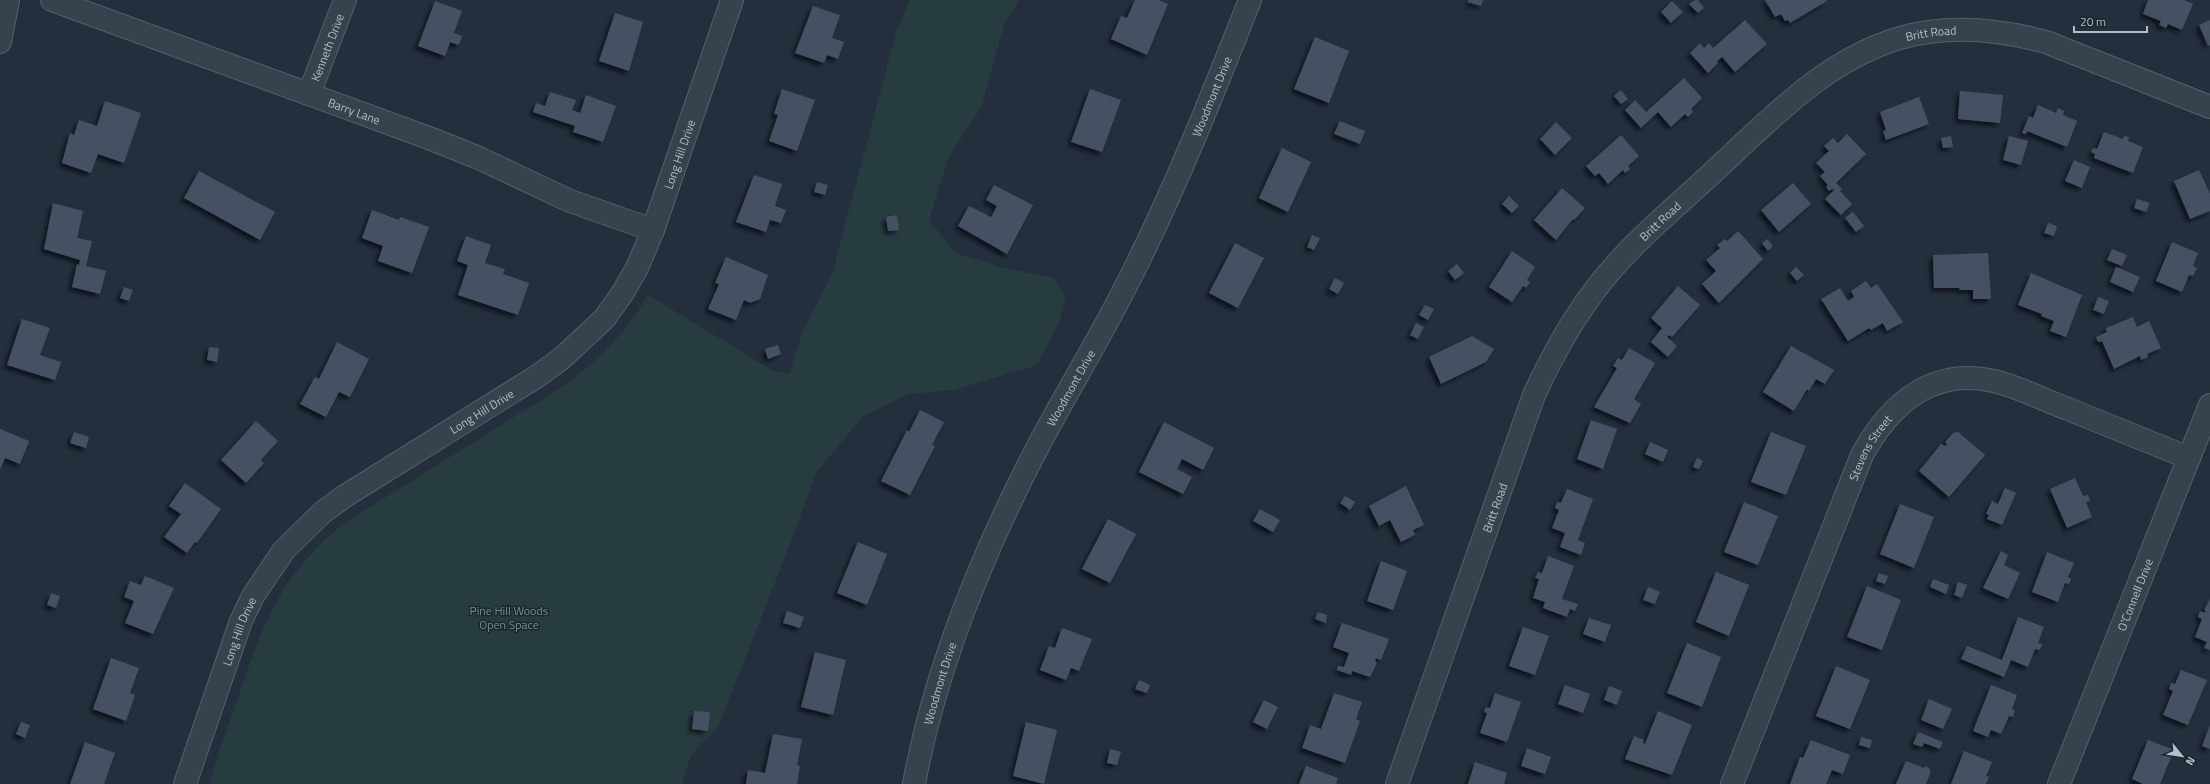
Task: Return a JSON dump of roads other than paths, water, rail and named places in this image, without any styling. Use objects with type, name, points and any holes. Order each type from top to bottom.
[{"type":"street","points":[[0,42],[8,0]]},
{"type":"street","name":"Barry Lane","points":[[52,0],[479,158],[570,201],[653,230]]},
{"type":"street","name":"Kenneth Drive","points":[[309,94],[345,0]]},
{"type":"street","name":"Long Hill Drive","points":[[185,784],[241,621],[253,596],[284,550],[318,516],[345,496],[536,377],[583,340],[604,319],[622,294],[637,268],[653,230],[732,0]]},
{"type":"street","name":"Woodmont Drive","points":[[914,784],[933,704],[951,648],[1000,524],[1035,453],[1103,331],[1155,229],[1204,118],[1250,0]]},
{"type":"street","name":"Britt Road","points":[[1397,784],[1534,395],[1561,340],[1595,290],[1635,244],[1813,82],[1855,56],[1900,38],[1923,32],[1971,29],[2021,35],[2046,42],[2210,107]]},
{"type":"street","name":"Stevens Street","points":[[1732,784],[1862,455],[1883,422],[1896,408],[1919,390],[1938,383],[1957,379],[1993,381],[2189,458]]},
{"type":"street","name":"O'Connell Drive","points":[[2059,784],[2210,405]]},
{"type":"park label","name":"Pine Hill Woods Open Space","points":[[509,617]]}]
